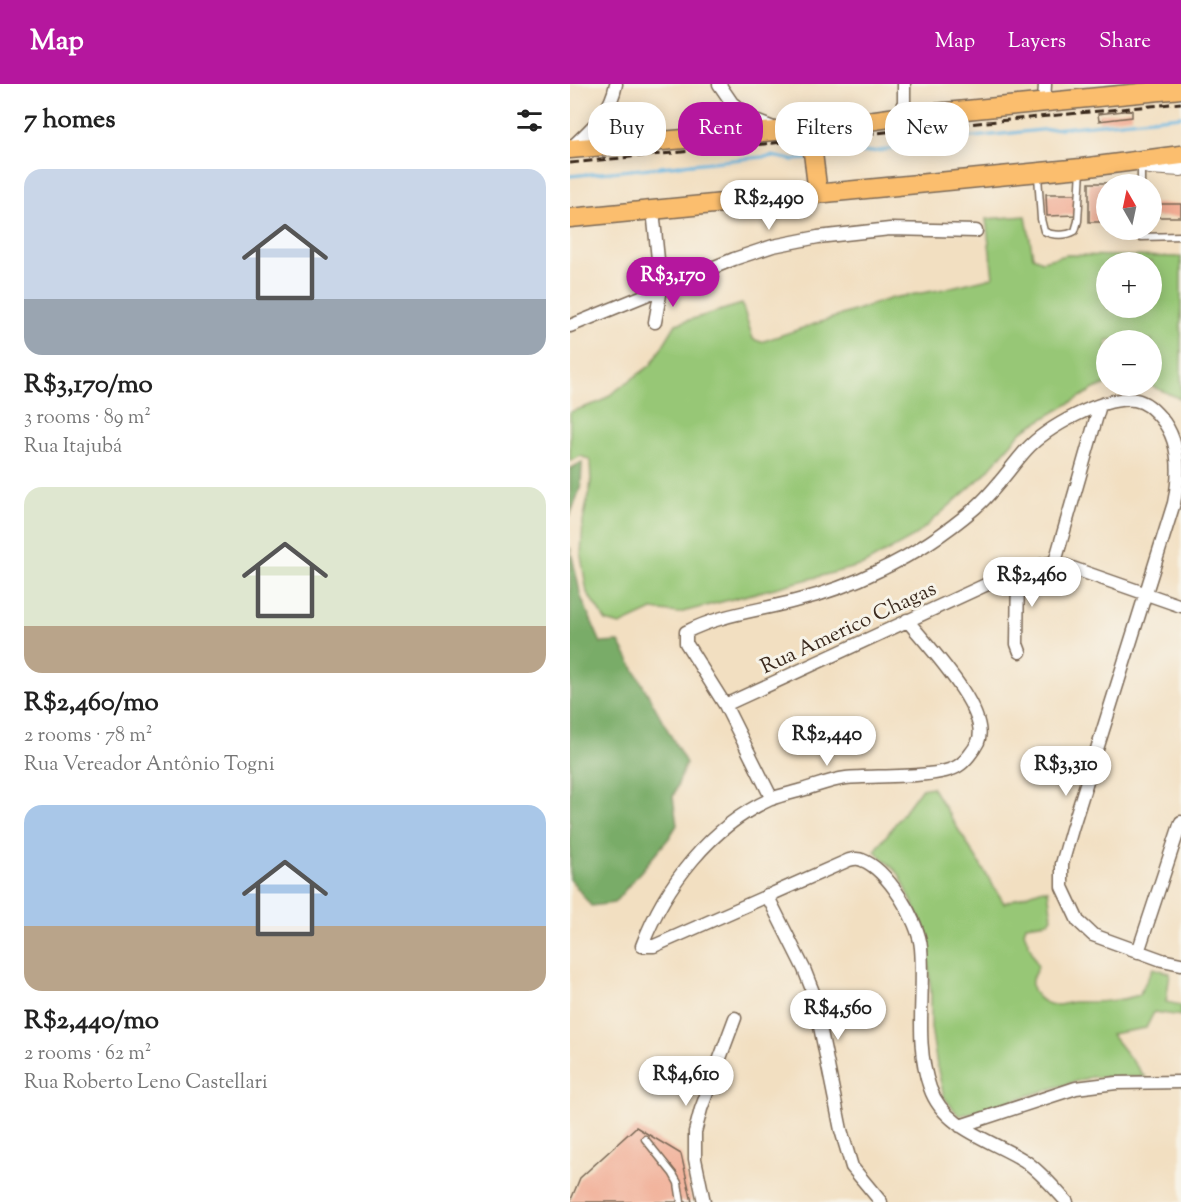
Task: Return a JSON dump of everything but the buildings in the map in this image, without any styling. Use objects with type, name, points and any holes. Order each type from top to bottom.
[{"type":"main road","points":[[969,110],[1044,103],[1137,89],[1181,89]]},
{"type":"main road","points":[[570,149],[588,147]]},
{"type":"main road","points":[[570,218],[653,210],[817,186],[1038,172],[1137,163],[1181,155]]},
{"type":"main road","points":[[813,156],[817,186]]},
{"type":"street","points":[[611,102],[616,84]]},
{"type":"street","points":[[719,84],[731,102]]},
{"type":"street","points":[[904,84],[904,102]]},
{"type":"street","points":[[1044,103],[1045,84]]},
{"type":"street","points":[[570,149],[588,131]]},
{"type":"street","points":[[1137,163],[1181,169]]},
{"type":"street","points":[[653,210],[661,289],[655,322]]},
{"type":"street","points":[[570,326],[773,246],[818,237],[890,229],[976,231]]},
{"type":"street","points":[[771,798],[725,705],[686,643],[686,632],[707,621],[797,600],[836,588],[880,570],[945,532],[976,507],[1000,483],[1027,449],[1045,434],[1070,418],[1100,405],[1117,400],[1136,400],[1150,406],[1164,421],[1179,459],[1179,477],[1174,503],[1062,864],[1062,887],[1078,921],[1093,934],[1138,952],[1181,964]]},
{"type":"street","points":[[1100,405],[1055,562],[1144,595],[1181,606]]},
{"type":"street","name":"Rua Americo Chagas","points":[[725,705],[1018,570],[1055,562]]},
{"type":"street","points":[[1018,570],[1017,644],[1020,652]]},
{"type":"street","points":[[907,620],[964,691],[976,714],[980,729],[978,741],[968,756],[958,766],[937,774],[843,778],[771,798],[738,819],[702,848],[676,883],[648,931],[642,946],[654,946],[849,860],[860,858],[871,864],[898,894],[916,929],[921,946],[920,1026],[924,1068],[930,1090],[940,1106],[960,1126],[1026,1162],[1067,1202]]},
{"type":"street","points":[[1138,952],[1181,822]]},
{"type":"street","points":[[767,895],[813,992],[841,1130],[852,1167],[881,1202]]},
{"type":"street","points":[[704,1202],[695,1159],[695,1132],[701,1109],[735,1018]]},
{"type":"street","points":[[960,1126],[1076,1088],[1116,1083],[1181,1082]]},
{"type":"lane","points":[[1137,163],[1139,174]]},
{"type":"lane","points":[[1038,172],[1044,231],[1048,234],[1071,234],[1075,231],[1078,221],[1081,168]]},
{"type":"lane","points":[[1162,236],[1181,236]]},
{"type":"lane","points":[[645,1140],[673,1174],[678,1183],[681,1202]]},
{"type":"green space","points":[[1026,216],[1033,257],[1042,261],[1067,255],[1096,256],[1096,318],[1162,318],[1162,257],[1181,257],[1181,399],[1162,391],[1162,330],[1096,330],[1096,388],[1022,431],[983,476],[915,536],[863,565],[679,613],[652,610],[620,625],[606,621],[587,593],[581,556],[583,521],[591,482],[590,460],[581,456],[570,461],[570,412],[600,402],[651,365],[676,324],[742,304],[753,339],[761,342],[892,298],[993,277],[986,219]]},
{"type":"green space","points":[[582,462],[581,486],[570,516],[570,469]]},
{"type":"green space","points":[[570,547],[581,597],[601,643],[619,642],[686,763],[673,797],[677,825],[669,838],[614,903],[591,906],[570,879]]},
{"type":"green space","points":[[932,787],[1004,903],[1043,889],[1048,890],[1052,918],[1048,922],[1026,925],[1024,932],[1038,967],[1032,980],[1033,990],[1042,1000],[1057,1005],[1123,999],[1139,995],[1153,968],[1170,973],[1166,1002],[1181,1005],[1181,1016],[1154,1012],[1146,1028],[1111,1034],[1145,1077],[1091,1077],[959,1116],[944,1097],[931,1027],[926,932],[899,874],[875,851],[921,789]]},
{"type":"waterway","points":[[819,157],[963,138],[1181,116]]},
{"type":"waterway","points":[[570,176],[772,156],[793,160],[807,159]]},
{"type":"railway","points":[[570,163],[1181,103]]}]
